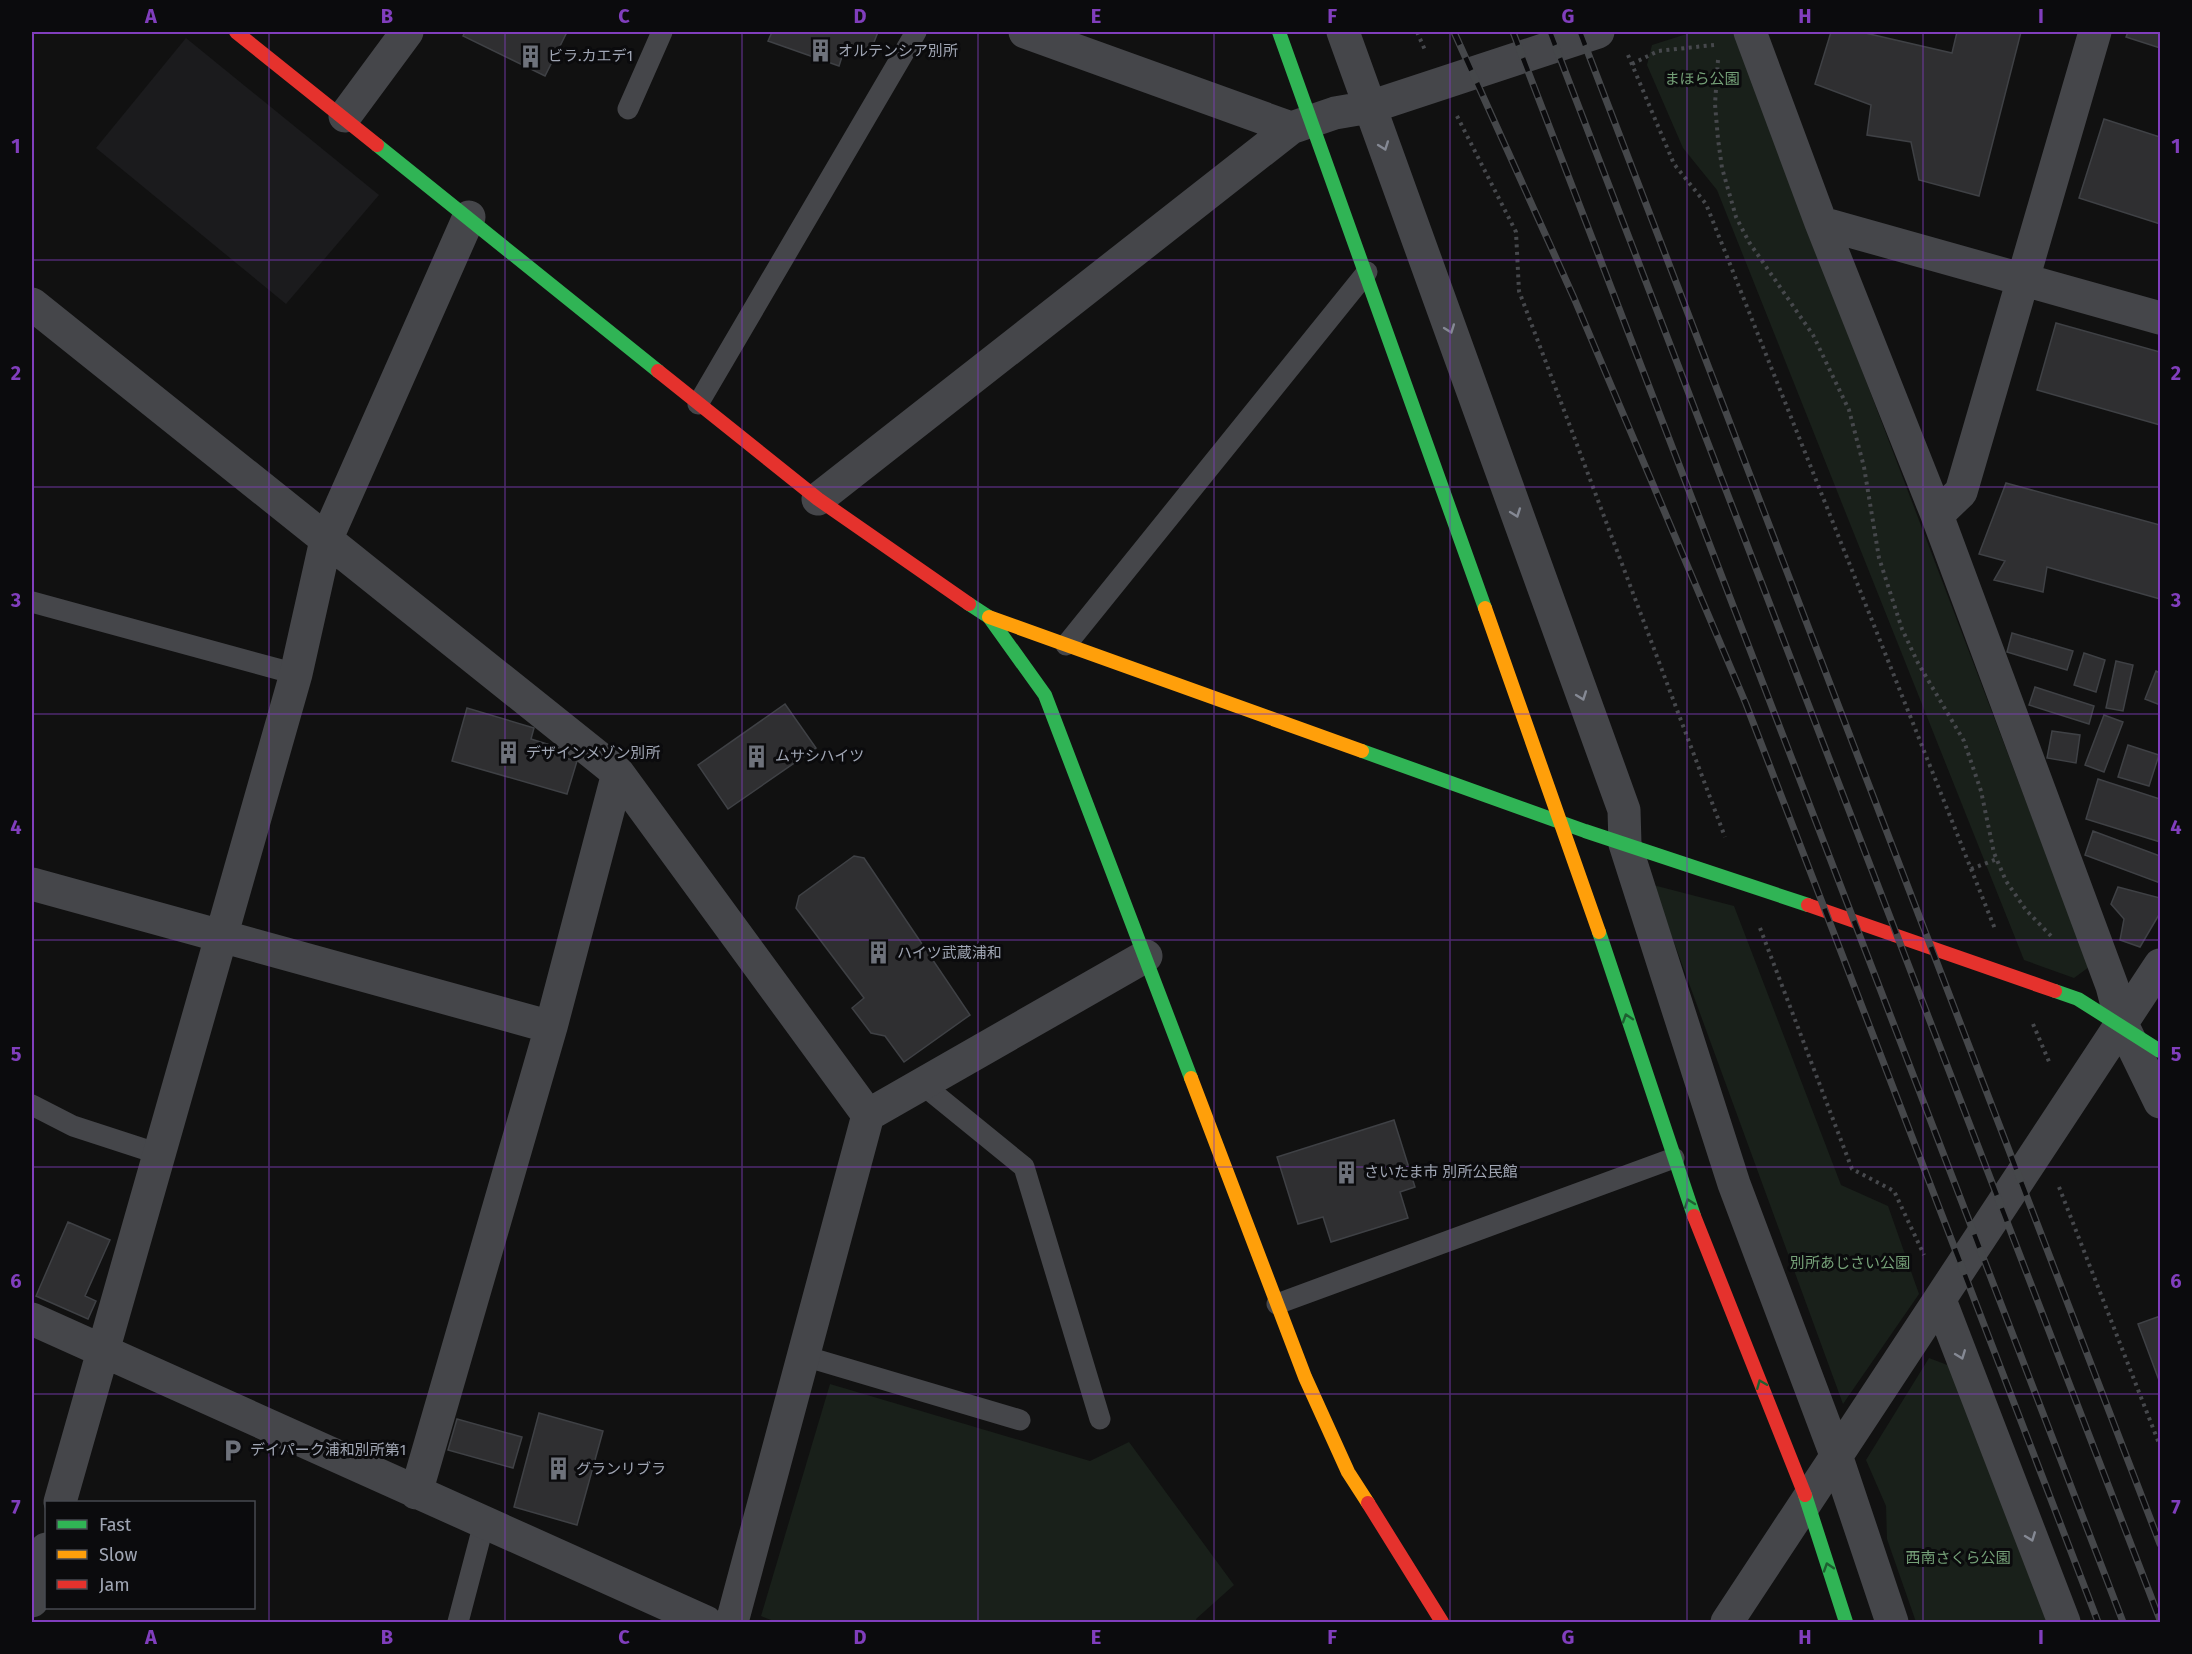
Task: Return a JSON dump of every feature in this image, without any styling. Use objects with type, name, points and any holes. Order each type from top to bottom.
[{"type":"street","points":[[236,32],[345,116],[818,499],[989,617],[1562,823],[1743,882],[2078,999],[2122,1024],[2160,1051]]},
{"type":"street","points":[[345,116],[407,32]]},
{"type":"street","points":[[1025,32],[1302,124]]},
{"type":"street","points":[[1279,32],[1302,124],[1366,272],[1562,823],[1674,1158],[1807,1500],[1846,1623]]},
{"type":"street","points":[[1343,32],[1624,810],[1626,844],[1734,1184],[1836,1455],[1892,1623]]},
{"type":"street","points":[[818,499],[1302,124],[1335,113],[1370,107],[1598,32]]},
{"type":"street","points":[[1751,32],[1821,223],[1937,515],[2112,986],[2122,1024],[2160,1102]]},
{"type":"street","points":[[1937,515],[1961,492],[2095,32]]},
{"type":"street","points":[[61,1501],[296,674],[326,540],[468,217]]},
{"type":"street","points":[[1821,223],[2160,318]]},
{"type":"street","points":[[32,304],[618,772],[868,1115]]},
{"type":"street","points":[[989,617],[1045,695],[1305,1377],[1348,1472],[1442,1623]]},
{"type":"street","points":[[416,1493],[551,1027],[618,772]]},
{"type":"street","points":[[32,884],[551,1027]]},
{"type":"street","points":[[732,1623],[868,1115],[1146,956]]},
{"type":"street","points":[[1727,1623],[2160,965]]},
{"type":"street","points":[[1940,1300],[2064,1623]]},
{"type":"street","points":[[32,1319],[706,1623]]},
{"type":"street","points":[[32,1602],[45,1553]]},
{"type":"lane","points":[[628,109],[662,32]]},
{"type":"lane","points":[[698,404],[915,32]]},
{"type":"lane","points":[[1066,645],[1366,272]]},
{"type":"lane","points":[[32,602],[296,674]]},
{"type":"lane","points":[[922,1084],[1024,1167],[1100,1419]]},
{"type":"lane","points":[[32,1105],[73,1126],[159,1154]]},
{"type":"lane","points":[[1277,1304],[1674,1158]]},
{"type":"lane","points":[[804,1356],[1020,1420]]},
{"type":"lane","points":[[458,1623],[484,1523]]},
{"type":"path","points":[[1417,32],[1440,84],[1516,232],[1519,291],[1852,1169],[1894,1191],[1924,1256],[1940,1300]]},
{"type":"path","points":[[1632,64],[1658,51],[1720,45]]},
{"type":"path","points":[[1628,54],[1674,164],[1706,204],[2013,975]]},
{"type":"path","points":[[1719,54],[1715,104],[1718,139],[1722,168],[1736,217],[1749,242],[1813,335],[1849,410],[1864,467],[1879,558],[1902,628],[1918,663],[1965,741],[1979,783],[1997,859],[2006,881],[2026,910],[2057,942]]},
{"type":"path","points":[[1971,869],[1997,859]]},
{"type":"path","points":[[2029,1014],[2068,1104]]},
{"type":"path","points":[[2042,1142],[2160,1446]]},
{"type":"shaded area","points":[[186,38],[379,195],[286,304],[96,148]]},
{"type":"green space","name":"まほら公園","points":[[1693,32],[1734,34],[2089,967],[2074,978],[2024,960],[1717,190],[1683,148],[1647,65],[1652,45]]},
{"type":"green space","name":"別所あじさい公園","points":[[1653,885],[1734,906],[1841,1185],[1888,1206],[1919,1294],[1843,1404]]},
{"type":"green space","name":"西南さくら公園","points":[[1929,1358],[1950,1366],[2048,1622],[1916,1622],[1887,1539],[1886,1506],[1866,1460]]},
{"type":"green space","points":[[830,1384],[1090,1461],[1129,1442],[1234,1585],[1196,1619],[1197,1622],[776,1622],[761,1616]]},
{"type":"building","name":"ビラ.カエデ1","points":[[465,32],[567,32],[545,76],[463,36]]},
{"type":"building","name":"オルテンシア別所","points":[[772,32],[878,32],[869,55],[845,47],[839,66],[768,41]]},
{"type":"building","points":[[1831,32],[1861,32],[1952,53],[1957,32],[2021,32],[1979,196],[1919,180],[1911,142],[1867,135],[1871,105],[1815,84]]},
{"type":"building","points":[[2128,32],[2160,32],[2160,48],[2126,37]]},
{"type":"building","points":[[2104,119],[2160,137],[2160,224],[2079,198]]},
{"type":"building","points":[[2056,323],[2160,352],[2160,425],[2037,390]]},
{"type":"building","points":[[2006,483],[2160,525],[2160,599],[2047,567],[2043,592],[1994,580],[2005,561],[1979,554]]},
{"type":"building","points":[[2012,633],[2073,651],[2067,670],[2007,652]]},
{"type":"building","points":[[2084,653],[2105,660],[2096,692],[2074,685]]},
{"type":"building","points":[[2116,661],[2133,665],[2123,711],[2106,708]]},
{"type":"building","points":[[2156,671],[2160,673],[2160,705],[2145,699]]},
{"type":"building","points":[[2035,687],[2094,706],[2089,724],[2029,705]]},
{"type":"building","name":"ムサシハイツ","points":[[785,704],[816,748],[728,809],[698,765]]},
{"type":"building","name":"デザインメゾン別所","points":[[467,708],[534,728],[531,739],[563,749],[561,757],[577,761],[567,794],[452,761]]},
{"type":"building","points":[[2104,715],[2123,722],[2104,772],[2085,765]]},
{"type":"building","points":[[2052,731],[2080,735],[2076,763],[2047,758]]},
{"type":"building","points":[[2128,745],[2159,755],[2149,786],[2118,777]]},
{"type":"building","points":[[2098,779],[2160,799],[2160,842],[2086,819]]},
{"type":"building","points":[[2093,831],[2160,856],[2160,883],[2085,855]]},
{"type":"building","name":"ハイツ武蔵浦和","points":[[854,856],[864,858],[970,1015],[904,1062],[885,1036],[871,1033],[852,1008],[864,998],[796,908],[799,896]]},
{"type":"building","points":[[2118,887],[2160,898],[2160,913],[2140,947],[2120,940],[2124,919],[2111,904]]},
{"type":"building","name":"さいたま市 別所公民館","points":[[1394,1120],[1415,1187],[1400,1192],[1408,1218],[1331,1242],[1323,1217],[1298,1224],[1277,1157]]},
{"type":"building","points":[[68,1222],[110,1240],[85,1296],[96,1301],[88,1319],[36,1296]]},
{"type":"building","points":[[2160,1316],[2160,1383],[2138,1324]]},
{"type":"building","name":"グランリブラ","points":[[539,1413],[603,1431],[577,1525],[514,1507]]},
{"type":"building","points":[[457,1419],[522,1437],[513,1468],[448,1450]]},
{"type":"railway","points":[[1454,32],[1574,298],[1746,704],[2098,1622]]},
{"type":"railway","points":[[1513,32],[2123,1622]]},
{"type":"railway","points":[[1550,32],[2160,1620]]},
{"type":"railway","points":[[1580,32],[2160,1544]]},
{"type":"traffic: fast","points":[[1279,32],[1485,608]]},
{"type":"traffic: fast","points":[[377,145],[658,371]]},
{"type":"traffic: fast","points":[[969,604],[989,617],[1045,695],[1191,1078]]},
{"type":"traffic: fast","points":[[1362,751],[1585,831],[1808,905]]},
{"type":"traffic: fast","points":[[1599,932],[1694,1216]]},
{"type":"traffic: fast","points":[[2055,991],[2078,999],[2160,1051]]},
{"type":"traffic: fast","points":[[1805,1495],[1846,1622]]},
{"type":"traffic: slow","points":[[1485,608],[1599,932]]},
{"type":"traffic: slow","points":[[989,617],[1362,751]]},
{"type":"traffic: slow","points":[[1191,1078],[1305,1377],[1348,1472],[1368,1503]]},
{"type":"traffic: jam","points":[[236,32],[377,145]]},
{"type":"traffic: jam","points":[[658,371],[818,499],[969,604]]},
{"type":"traffic: jam","points":[[1808,905],[2055,991]]},
{"type":"traffic: jam","points":[[1694,1216],[1805,1495]]},
{"type":"traffic: jam","points":[[1368,1503],[1442,1622]]},
{"type":"place","name":"オルテンシア別所","points":[[820,51]]},
{"type":"place","name":"ビラ.カエデ1","points":[[530,56]]},
{"type":"place","name":"デザインメゾン別所","points":[[508,753]]},
{"type":"place","name":"ムサシハイツ","points":[[757,756]]},
{"type":"place","name":"ハイツ武蔵浦和","points":[[879,953]]},
{"type":"place","name":"さいたま市 別所公民館","points":[[1346,1172]]},
{"type":"place","name":"デイパーク浦和別所第1","points":[[232,1450]]},
{"type":"place","name":"グランリブラ","points":[[558,1469]]}]
